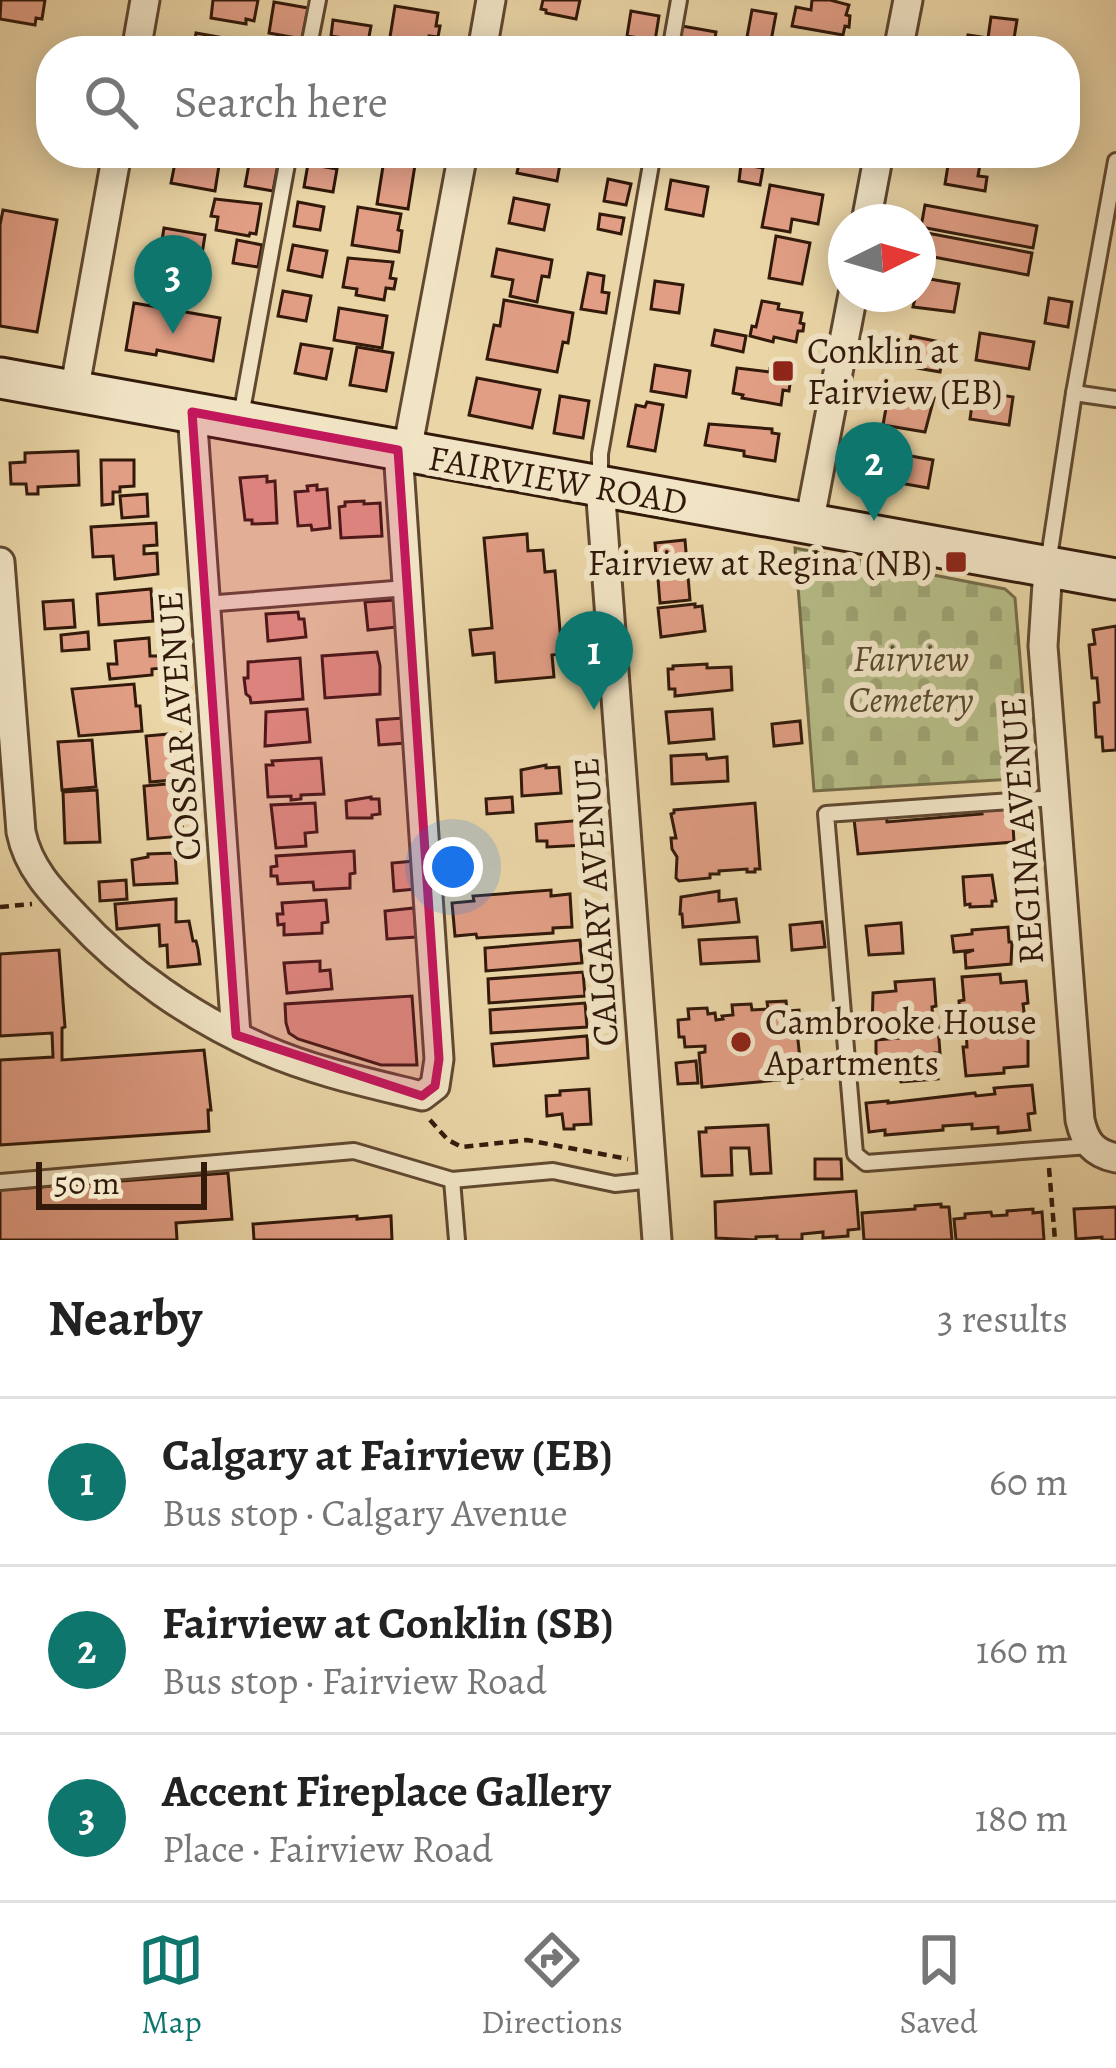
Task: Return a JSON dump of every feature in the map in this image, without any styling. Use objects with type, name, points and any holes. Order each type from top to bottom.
[{"type":"main road","name":"FAIRVIEW ROAD","points":[[0,378],[1116,579]]},
{"type":"street","points":[[139,36],[145,0]]},
{"type":"street","points":[[485,36],[491,0]]},
{"type":"street","points":[[901,36],[908,0]]},
{"type":"street","points":[[74,392],[114,168]]},
{"type":"street","points":[[0,562],[8,772],[24,848],[45,884],[128,966],[236,1035],[344,1077],[422,1096],[435,1086],[439,1059],[407,588],[403,451],[460,168]]},
{"type":"street","points":[[869,204],[876,168]]},
{"type":"street","points":[[809,524],[850,312]]},
{"type":"street","name":"COSSAR AVENUE","points":[[192,412],[236,1035]]},
{"type":"street","name":"CALGARY AVENUE","points":[[600,486],[657,1240]]},
{"type":"street","name":"REGINA AVENUE","points":[[1048,567],[1043,646],[1080,1120],[1102,1153]]},
{"type":"lane","points":[[311,36],[318,0]]},
{"type":"lane","points":[[673,36],[680,0]]},
{"type":"lane","points":[[1048,567],[1116,161]]},
{"type":"lane","points":[[240,421],[286,168]]},
{"type":"lane","points":[[600,486],[600,454],[650,168]]},
{"type":"lane","points":[[1075,393],[1116,399]]},
{"type":"lane","points":[[205,604],[407,588]]},
{"type":"lane","points":[[1055,798],[826,814],[854,1154],[866,1163],[1047,1149],[1102,1153]]},
{"type":"lane","points":[[0,1182],[354,1151],[452,1180],[554,1171],[615,1184],[653,1180]]},
{"type":"lane","points":[[452,1180],[457,1240]]},
{"type":"path","points":[[0,907],[44,903]]},
{"type":"path","points":[[1047,1149],[1055,1240]]},
{"type":"highlighted area","points":[[192,412],[398,450],[439,1059],[435,1086],[422,1096],[236,1035]]},
{"type":"green space","name":"Fairview Cemetery","points":[[795,548],[1005,589],[1015,598],[1030,778],[814,791]]},
{"type":"building","points":[[1,0],[45,0],[42,19],[36,18],[35,25],[0,19]]},
{"type":"building","points":[[213,0],[258,0],[254,21],[211,18]]},
{"type":"building","points":[[543,0],[580,0],[576,19],[546,13],[541,9]]},
{"type":"building","points":[[812,0],[849,5],[849,27],[845,26],[843,35],[792,26],[796,7],[811,10]]},
{"type":"building","points":[[274,2],[308,8],[303,36],[269,33]]},
{"type":"building","points":[[395,6],[438,13],[438,36],[390,36]]},
{"type":"building","points":[[752,10],[776,14],[772,36],[747,36]]},
{"type":"building","points":[[631,11],[659,16],[656,36],[627,36]]},
{"type":"building","points":[[991,17],[1017,20],[1014,36],[988,36]]},
{"type":"building","points":[[333,20],[371,26],[369,36],[331,36]]},
{"type":"building","points":[[682,26],[716,32],[715,36],[680,36]]},
{"type":"building","points":[[174,168],[219,168],[215,191],[171,183]]},
{"type":"building","points":[[248,168],[277,168],[273,191],[245,186]]},
{"type":"building","points":[[307,168],[337,169],[333,192],[304,187]]},
{"type":"building","points":[[383,168],[415,168],[408,209],[377,204]]},
{"type":"building","points":[[518,168],[559,168],[557,181],[517,173]]},
{"type":"building","points":[[741,168],[763,168],[760,185],[739,181]]},
{"type":"building","points":[[948,168],[979,168],[978,176],[987,177],[985,191],[945,184]]},
{"type":"building","points":[[608,179],[631,184],[626,205],[604,201]]},
{"type":"building","points":[[671,180],[708,187],[703,216],[666,209]]},
{"type":"building","points":[[770,185],[823,195],[818,224],[792,219],[790,232],[762,227]]},
{"type":"building","points":[[514,198],[549,205],[544,230],[509,223]]},
{"type":"building","points":[[215,199],[261,204],[256,234],[216,230],[218,217],[211,216]]},
{"type":"building","points":[[298,202],[324,207],[320,230],[294,226]]},
{"type":"building","points":[[358,207],[401,214],[399,252],[352,245]]},
{"type":"building","points":[[936,207],[1037,226],[1033,248],[936,230]]},
{"type":"building","points":[[3,210],[57,220],[37,332],[0,326]]},
{"type":"building","points":[[600,214],[624,218],[621,234],[598,229]]},
{"type":"building","points":[[164,228],[205,235],[200,267],[158,265]]},
{"type":"building","points":[[936,235],[1032,253],[1028,275],[936,257]]},
{"type":"building","points":[[776,236],[810,243],[802,284],[769,278]]},
{"type":"building","points":[[237,240],[262,245],[258,267],[233,263]]},
{"type":"building","points":[[293,245],[327,251],[322,277],[288,270]]},
{"type":"building","points":[[497,249],[552,260],[549,277],[542,276],[537,302],[510,296],[513,280],[492,276]]},
{"type":"building","points":[[348,258],[393,262],[394,289],[386,288],[384,300],[356,295],[357,289],[343,287]]},
{"type":"building","points":[[588,273],[604,276],[602,292],[609,293],[606,313],[581,309]]},
{"type":"building","points":[[936,280],[959,284],[954,312],[936,310]]},
{"type":"building","points":[[655,281],[683,285],[679,313],[651,309]]},
{"type":"building","points":[[283,291],[311,296],[306,321],[278,316]]},
{"type":"building","points":[[1049,298],[1072,302],[1068,327],[1045,323]]},
{"type":"building","points":[[504,300],[573,313],[557,372],[487,359]]},
{"type":"building","points":[[762,301],[802,313],[803,331],[798,331],[796,342],[750,336]]},
{"type":"building","points":[[134,303],[220,318],[213,361],[157,350],[156,355],[126,350]]},
{"type":"building","points":[[339,308],[387,316],[382,348],[334,340]]},
{"type":"building","points":[[715,330],[746,336],[743,352],[712,345]]},
{"type":"building","points":[[980,333],[1034,342],[1029,369],[976,360]]},
{"type":"building","points":[[911,336],[945,343],[940,372],[905,366]]},
{"type":"building","points":[[301,344],[332,349],[326,379],[295,373]]},
{"type":"building","points":[[357,347],[393,353],[386,391],[350,385]]},
{"type":"building","points":[[655,365],[690,371],[686,397],[651,391]]},
{"type":"building","points":[[737,368],[770,369],[791,376],[781,405],[733,393]]},
{"type":"building","points":[[477,378],[540,390],[532,428],[469,415]]},
{"type":"building","points":[[889,391],[934,398],[925,432],[883,425]]},
{"type":"building","points":[[974,391],[1013,397],[1009,425],[970,419]]},
{"type":"building","points":[[560,396],[589,401],[583,438],[554,433]]},
{"type":"building","points":[[647,402],[663,405],[655,451],[628,446],[636,405],[645,407]]},
{"type":"building","points":[[709,424],[772,429],[779,434],[775,461],[705,445]]},
{"type":"building","points":[[78,451],[79,485],[38,487],[38,494],[27,494],[26,484],[11,484],[10,463],[25,462],[25,453]]},
{"type":"building","points":[[883,451],[933,460],[928,488],[883,480],[884,472],[879,471]]},
{"type":"building","points":[[101,460],[134,460],[134,486],[113,492],[113,504],[102,505]]},
{"type":"building","points":[[267,476],[267,482],[275,481],[277,523],[252,524],[245,520],[240,478]]},
{"type":"building","points":[[317,485],[317,490],[327,489],[330,528],[312,530],[311,525],[298,526],[295,492]]},
{"type":"building","points":[[147,494],[148,516],[122,518],[120,496]]},
{"type":"building","points":[[380,503],[382,536],[341,538],[339,507]]},
{"type":"building","points":[[156,523],[157,545],[144,546],[144,554],[157,553],[158,574],[115,579],[113,556],[93,557],[91,527]]},
{"type":"building","points":[[527,534],[528,551],[543,550],[545,572],[555,571],[562,654],[552,655],[554,677],[496,682],[494,653],[473,655],[470,630],[492,628],[484,538]]},
{"type":"building","points":[[685,540],[690,600],[660,603],[655,543]]},
{"type":"building","points":[[151,589],[153,621],[99,625],[97,594]]},
{"type":"building","points":[[73,600],[75,627],[45,629],[43,602]]},
{"type":"building","points":[[395,600],[397,627],[368,630],[365,602]]},
{"type":"building","points":[[702,606],[705,631],[661,637],[658,608]]},
{"type":"building","points":[[298,612],[306,637],[268,641],[266,614]]},
{"type":"building","points":[[1116,626],[1116,750],[1103,751],[1102,737],[1096,737],[1094,703],[1099,702],[1089,645],[1095,644],[1093,630]]},
{"type":"building","points":[[88,632],[89,649],[62,651],[61,635]]},
{"type":"building","points":[[149,638],[150,656],[161,656],[162,668],[152,669],[152,675],[110,679],[108,664],[117,664],[115,641]]},
{"type":"building","points":[[377,652],[380,694],[325,698],[322,656]]},
{"type":"building","points":[[300,658],[303,699],[251,703],[244,678],[248,678],[248,662]]},
{"type":"building","points":[[707,664],[707,668],[731,667],[732,690],[675,696],[675,689],[669,689],[668,669]]},
{"type":"building","points":[[134,684],[142,731],[79,736],[72,689]]},
{"type":"building","points":[[307,709],[310,742],[265,746],[266,712]]},
{"type":"building","points":[[712,709],[714,739],[669,743],[666,712]]},
{"type":"building","points":[[403,718],[405,743],[379,745],[377,720]]},
{"type":"building","points":[[800,721],[802,743],[774,746],[772,724]]},
{"type":"building","points":[[180,733],[184,779],[150,782],[146,736]]},
{"type":"building","points":[[92,740],[96,787],[62,790],[58,742]]},
{"type":"building","points":[[706,754],[707,759],[727,757],[728,781],[672,784],[671,756]]},
{"type":"building","points":[[321,758],[324,794],[291,800],[291,796],[268,797],[266,765]]},
{"type":"building","points":[[559,767],[561,793],[522,796],[521,770]]},
{"type":"building","points":[[178,783],[183,836],[148,839],[144,786]]},
{"type":"building","points":[[97,790],[100,842],[65,843],[63,792]]},
{"type":"building","points":[[512,797],[513,812],[487,814],[486,799]]},
{"type":"building","points":[[379,799],[380,814],[347,818],[346,801]]},
{"type":"building","points":[[315,803],[317,832],[305,833],[306,846],[276,848],[271,805]]},
{"type":"building","points":[[755,803],[760,869],[719,871],[710,878],[676,878],[671,838],[676,838],[674,810]]},
{"type":"building","points":[[997,806],[997,810],[1012,809],[1014,842],[858,854],[854,819],[886,815],[887,822],[982,814],[981,807]]},
{"type":"building","points":[[584,820],[585,845],[547,847],[547,841],[537,841],[536,824]]},
{"type":"building","points":[[354,851],[350,888],[314,890],[313,882],[278,884],[277,876],[271,876],[276,856]]},
{"type":"building","points":[[175,853],[177,883],[134,885],[132,860]]},
{"type":"building","points":[[415,861],[417,889],[394,891],[392,863]]},
{"type":"building","points":[[992,875],[996,901],[992,906],[965,905],[963,877]]},
{"type":"building","points":[[126,880],[127,899],[100,901],[99,882]]},
{"type":"building","points":[[551,890],[551,896],[570,894],[572,927],[553,928],[553,933],[455,936],[452,903],[474,901],[473,896]]},
{"type":"building","points":[[719,891],[719,901],[736,899],[739,922],[683,927],[681,897]]},
{"type":"building","points":[[176,899],[176,922],[189,921],[200,964],[168,967],[167,945],[160,946],[159,925],[117,929],[115,904]]},
{"type":"building","points":[[326,900],[328,922],[322,923],[322,933],[284,935],[277,914],[283,914],[282,903]]},
{"type":"building","points":[[414,908],[416,937],[387,939],[385,911]]},
{"type":"building","points":[[822,922],[825,947],[792,950],[790,925]]},
{"type":"building","points":[[901,923],[903,953],[869,955],[866,926]]},
{"type":"building","points":[[1008,927],[1011,964],[966,968],[965,953],[974,950],[954,952],[952,936]]},
{"type":"building","points":[[757,937],[759,961],[701,964],[699,940]]},
{"type":"building","points":[[580,940],[582,963],[486,971],[485,948]]},
{"type":"building","points":[[59,950],[65,1027],[62,1060],[204,1050],[209,1131],[0,1145],[0,1060],[53,1057],[52,1033],[0,1036],[0,954]]},
{"type":"building","points":[[320,961],[320,971],[330,970],[332,989],[287,993],[284,963]]},
{"type":"building","points":[[583,972],[585,996],[489,1003],[488,979]]},
{"type":"building","points":[[1000,974],[1001,983],[1026,981],[1025,1019],[1003,1021],[1004,1029],[1028,1027],[1028,1066],[966,1076],[966,1028],[961,1028],[959,1001],[964,1000],[962,977]]},
{"type":"building","points":[[934,979],[938,1079],[876,1078],[876,1040],[900,1038],[895,1030],[872,1032],[873,993],[896,991],[895,982]]},
{"type":"building","points":[[412,996],[417,1065],[381,1065],[298,1039],[286,1023],[285,1004]]},
{"type":"building","name":"Cambrooke House Apartments","points":[[786,1001],[787,1011],[799,1010],[802,1078],[702,1087],[699,1053],[705,1052],[705,1046],[685,1047],[684,1037],[679,1037],[678,1020],[689,1019],[688,1009],[707,1008],[716,1020],[733,1015],[732,1005],[768,1009],[767,1002]]},
{"type":"building","points":[[585,1003],[587,1027],[491,1033],[490,1010]]},
{"type":"building","points":[[587,1036],[588,1058],[494,1066],[492,1044]]},
{"type":"building","points":[[696,1061],[698,1083],[678,1084],[676,1063]]},
{"type":"building","points":[[1032,1085],[1035,1113],[1028,1114],[1030,1130],[998,1133],[998,1127],[972,1129],[972,1124],[885,1135],[885,1130],[869,1132],[866,1103],[995,1094],[994,1088]]},
{"type":"building","points":[[589,1089],[591,1124],[564,1129],[562,1114],[547,1116],[546,1096]]},
{"type":"building","points":[[768,1125],[771,1173],[751,1174],[749,1148],[731,1148],[732,1175],[702,1176],[699,1132]]},
{"type":"building","points":[[815,1159],[841,1159],[842,1179],[815,1179]]},
{"type":"building","points":[[228,1173],[232,1219],[176,1223],[177,1240],[0,1240],[0,1190]]},
{"type":"building","points":[[856,1191],[859,1229],[848,1230],[848,1236],[823,1238],[823,1232],[802,1234],[802,1240],[716,1238],[715,1202]]},
{"type":"building","points":[[949,1207],[952,1240],[864,1240],[862,1213]]},
{"type":"building","points":[[1116,1207],[1116,1240],[1076,1239],[1074,1209]]},
{"type":"building","points":[[1033,1209],[1033,1213],[1042,1212],[1044,1240],[956,1240],[954,1219],[965,1218],[965,1214],[1007,1215],[1007,1211]]},
{"type":"building","points":[[391,1216],[392,1240],[254,1240],[253,1224]]},
{"type":"place","name":"Accent Fireplace Gallery","points":[[173,334]]},
{"type":"place","name":"Conklin at Fairview (EB)","points":[[783,371]]},
{"type":"place","name":"Fairview at Conklin (SB)","points":[[874,521]]},
{"type":"place","name":"Fairview at Regina (NB)","points":[[956,562]]},
{"type":"place","name":"Calgary at Fairview (EB)","points":[[594,710]]},
{"type":"place","name":"Cambrooke House Apartments","points":[[741,1042]]}]
